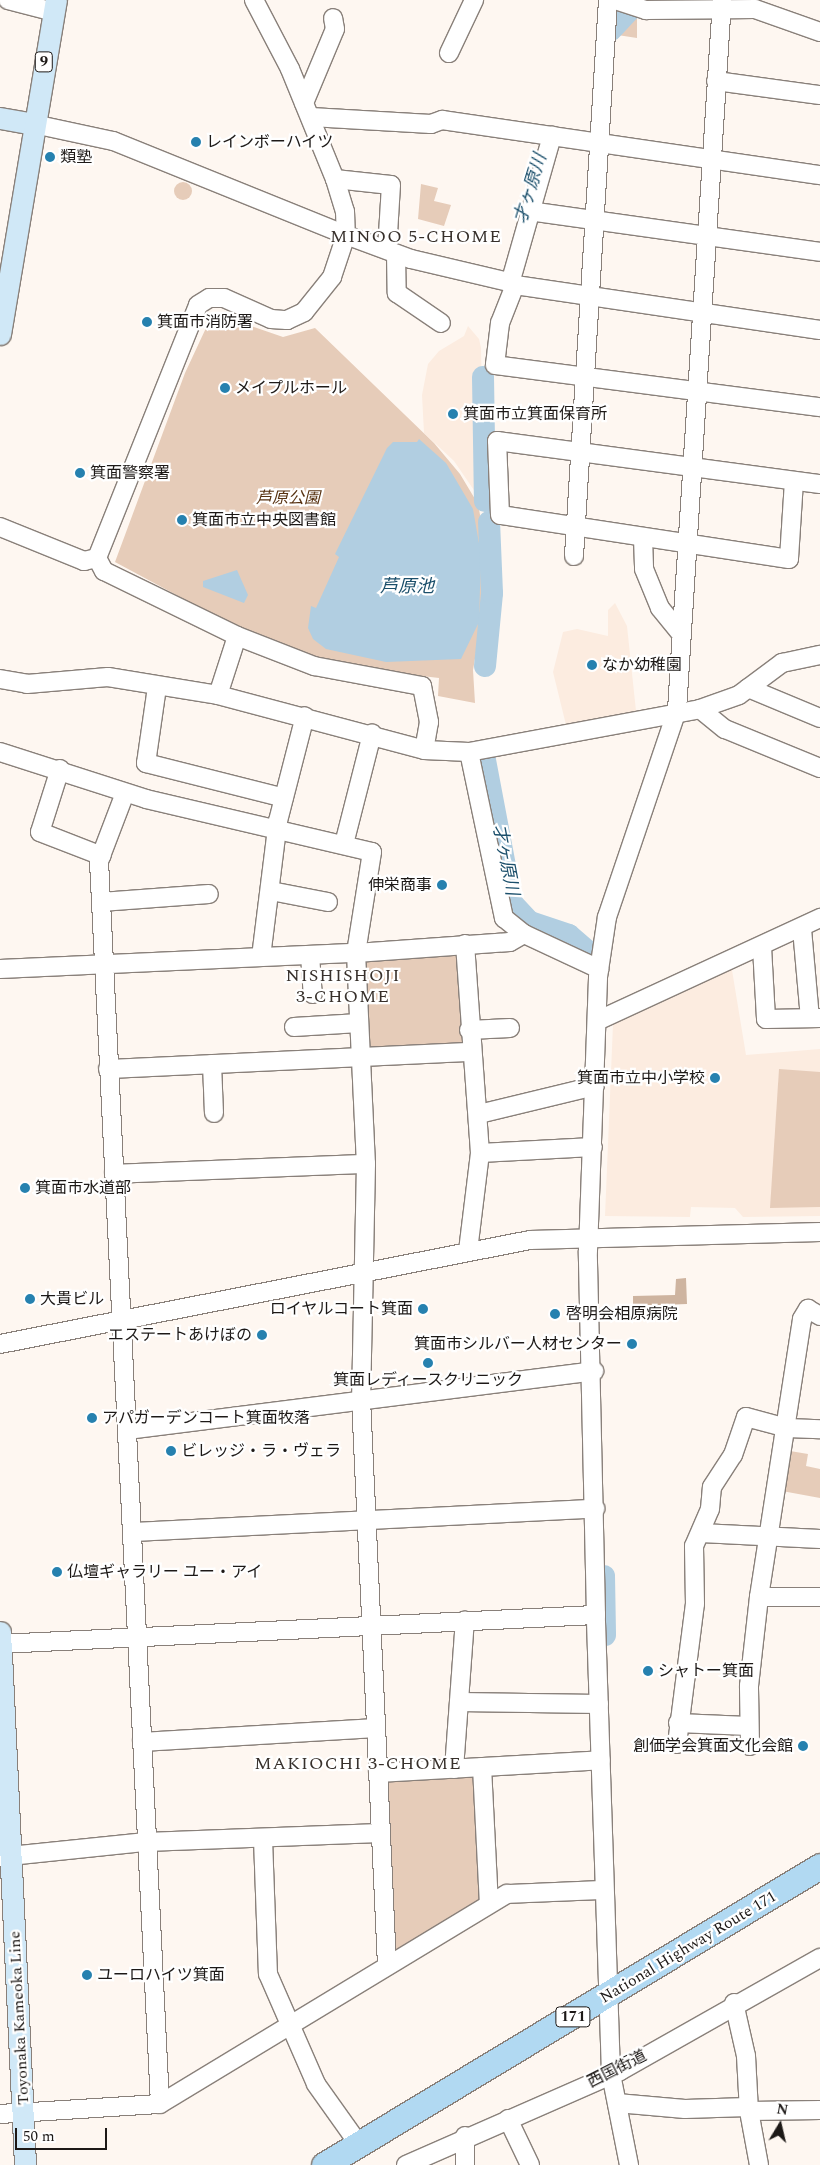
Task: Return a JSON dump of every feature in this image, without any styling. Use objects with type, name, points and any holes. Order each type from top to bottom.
[{"type":"highway","name":"National Highway Route 171","points":[[324,2165],[820,1866]]},
{"type":"main road","name":"9","points":[[34,124],[54,6]]},
{"type":"main road","points":[[0,118],[34,124],[0,334]]},
{"type":"main road","name":"Toyonaka Kameoka Line","points":[[0,1632],[5,1857],[25,2165]]},
{"type":"street","points":[[8,0],[54,6]]},
{"type":"street","points":[[254,0],[307,110],[335,179],[345,211],[346,235],[332,277],[304,312],[287,320],[271,319],[224,298],[209,298],[198,306],[97,558],[104,572],[237,636],[314,666],[422,686],[429,722],[424,750]]},
{"type":"street","points":[[449,53],[474,0]]},
{"type":"street","points":[[574,556],[608,0]]},
{"type":"street","points":[[628,4],[721,4],[756,9],[820,32]]},
{"type":"street","points":[[628,2165],[611,2074],[596,1615],[594,1371],[588,1237],[599,969],[607,917],[677,710],[694,467],[721,4]]},
{"type":"street","points":[[307,110],[335,29],[333,18]]},
{"type":"street","points":[[716,81],[820,95]]},
{"type":"street","points":[[307,110],[431,124],[442,120],[820,175]]},
{"type":"street","points":[[34,124],[112,141],[392,252],[508,281],[552,136]]},
{"type":"street","points":[[335,179],[391,185],[392,252],[397,293],[441,323]]},
{"type":"street","points":[[529,211],[595,222],[707,235],[820,252]]},
{"type":"street","points":[[820,330],[515,285],[500,323],[495,364],[820,407]]},
{"type":"street","points":[[794,481],[789,559],[500,515],[497,441],[820,484]]},
{"type":"street","points":[[0,527],[84,560],[97,558]]},
{"type":"street","points":[[643,538],[644,569],[660,608],[682,636]]},
{"type":"street","points":[[218,695],[237,636]]},
{"type":"street","points":[[0,679],[27,684],[108,677],[157,687],[218,695],[305,716],[424,750],[469,752],[677,710],[700,709],[748,688],[782,663],[820,655]]},
{"type":"street","points":[[157,687],[146,763],[284,798]]},
{"type":"street","points":[[748,688],[820,718]]},
{"type":"street","points":[[700,709],[725,728],[820,768]]},
{"type":"street","points":[[261,958],[284,798],[305,716]]},
{"type":"street","points":[[344,844],[372,734]]},
{"type":"street","points":[[0,752],[60,769],[125,793],[280,833],[344,844],[372,852],[356,953],[366,1164],[361,1399],[387,1966]]},
{"type":"street","points":[[469,752],[497,898],[504,918],[524,934],[599,969]]},
{"type":"street","points":[[60,769],[40,832],[102,856]]},
{"type":"street","points":[[125,793],[102,856],[102,965],[128,1430],[136,1635],[160,2104]]},
{"type":"street","points":[[271,891],[328,902]]},
{"type":"street","points":[[101,902],[209,894]]},
{"type":"street","points":[[597,1021],[733,954],[762,947],[802,929],[820,918]]},
{"type":"street","points":[[762,947],[766,1019],[815,1018],[802,929]]},
{"type":"street","points":[[0,969],[356,953],[510,942],[524,934]]},
{"type":"street","points":[[465,944],[470,1052],[479,1114],[480,1153],[468,1251]]},
{"type":"street","points":[[310,955],[313,994]]},
{"type":"street","points":[[294,1027],[359,1024]]},
{"type":"street","points":[[469,1030],[510,1028]]},
{"type":"street","points":[[108,1069],[360,1059],[470,1052]]},
{"type":"street","points":[[212,1064],[214,1113]]},
{"type":"street","points":[[479,1114],[595,1086]]},
{"type":"street","points":[[480,1153],[593,1147]]},
{"type":"street","points":[[114,1174],[366,1164]]},
{"type":"street","points":[[0,1344],[468,1251],[588,1237],[820,1232]]},
{"type":"street","points":[[750,1746],[748,1726],[759,1597],[767,1538],[787,1428],[802,1319],[808,1309],[820,1316]]},
{"type":"street","points":[[128,1430],[594,1371]]},
{"type":"street","points":[[677,1744],[678,1724],[695,1604],[694,1546],[710,1509],[712,1487],[733,1454],[746,1417],[787,1428],[820,1429]]},
{"type":"street","points":[[133,1532],[595,1508]]},
{"type":"street","points":[[701,1533],[767,1538],[820,1537]]},
{"type":"street","points":[[759,1597],[820,1597]]},
{"type":"street","points":[[0,1644],[136,1635],[596,1615]]},
{"type":"street","points":[[454,1768],[464,1620]]},
{"type":"street","points":[[459,1702],[599,1704]]},
{"type":"street","points":[[678,1724],[748,1726]]},
{"type":"street","points":[[142,1742],[376,1728]]},
{"type":"street","points":[[378,1773],[601,1760]]},
{"type":"street","points":[[482,1767],[489,1903]]},
{"type":"street","points":[[5,1857],[146,1842],[380,1833]]},
{"type":"street","points":[[263,1839],[268,1974],[316,2084],[358,2143]]},
{"type":"street","points":[[0,2114],[160,2104],[489,1903],[507,1894],[604,1890]]},
{"type":"street","name":"西国街道","points":[[415,2163],[465,2136],[611,2074],[734,2003],[820,1958]]},
{"type":"street","points":[[734,2003],[746,2056],[749,2109],[759,2165]]},
{"type":"street","points":[[617,2103],[685,2109],[820,2110]]},
{"type":"street","points":[[508,2119],[530,2165]]},
{"type":"street","points":[[465,2136],[466,2165]]},
{"type":"shaded area","name":"箕面市立箕面保育所","points":[[468,326],[479,339],[481,348],[484,498],[480,499],[454,461],[424,433],[422,395],[428,364],[439,351],[464,336]]},
{"type":"shaded area","name":"なか幼稚園","points":[[615,603],[627,626],[636,711],[567,729],[553,672],[563,632],[577,629],[608,636],[608,610]]},
{"type":"shaded area","name":"箕面市立中小学校","points":[[731,964],[746,1055],[820,1049],[820,1216],[743,1217],[735,1208],[691,1207],[690,1217],[605,1216],[613,1024]]},
{"type":"shaded area","points":[[686,1278],[687,1304],[633,1306],[633,1296],[675,1295],[676,1279]]},
{"type":"green space","points":[[627,17],[637,18],[637,38],[611,34]]},
{"type":"green space","points":[[179,182],[187,182],[192,187],[190,198],[179,200],[174,195],[174,187]]},
{"type":"green space","points":[[421,184],[438,188],[434,201],[451,205],[444,226],[418,219]]},
{"type":"green space","name":"芦原公園","points":[[213,313],[283,337],[315,328],[434,443],[460,474],[478,504],[486,547],[485,601],[473,670],[475,703],[438,696],[439,678],[329,665],[266,643],[115,562],[185,373]]},
{"type":"green space","points":[[451,952],[459,959],[466,1041],[462,1045],[372,1052],[366,1048],[364,961]]},
{"type":"green space","points":[[779,1069],[820,1072],[820,1207],[770,1208]]},
{"type":"green space","points":[[790,1451],[808,1454],[806,1466],[820,1469],[820,1498],[782,1491]]},
{"type":"green space","points":[[474,1773],[482,1895],[477,1907],[400,1956],[391,1949],[387,1782]]},
{"type":"water","name":"芦原池","points":[[419,439],[446,463],[473,509],[481,555],[479,622],[461,659],[386,662],[326,649],[313,639],[308,628],[311,606],[316,608],[339,557],[335,554],[387,448],[393,442],[417,442]]},
{"type":"water","points":[[237,570],[248,595],[244,603],[203,587],[203,581]]},
{"type":"waterway","name":"才ヶ原川","points":[[611,30],[639,0]]},
{"type":"waterway","name":"才ヶ原川","points":[[483,377],[485,501]]},
{"type":"waterway","name":"才ヶ原川","points":[[485,666],[492,593],[489,522]]},
{"type":"waterway","name":"才ヶ原川","points":[[485,760],[512,903],[530,922],[569,935],[586,950]]},
{"type":"waterway","name":"才ヶ原川","points":[[604,1576],[605,1635]]},
{"type":"place","name":"レインボーハイツ","points":[[196,142]]},
{"type":"place","name":"類塾","points":[[50,157]]},
{"type":"place","name":"箕面市消防署","points":[[147,322]]},
{"type":"place","name":"メイプルホール","points":[[225,388]]},
{"type":"place","name":"箕面市立箕面保育所","points":[[453,414]]},
{"type":"place","name":"箕面警察署","points":[[80,473]]},
{"type":"place","name":"箕面市立中央図書館","points":[[182,520]]},
{"type":"place","name":"なか幼稚園","points":[[592,665]]},
{"type":"place","name":"伸栄商事","points":[[442,885]]},
{"type":"place","name":"箕面市立中小学校","points":[[715,1078]]},
{"type":"place","name":"箕面市水道部","points":[[25,1188]]},
{"type":"place","name":"大貴ビル","points":[[30,1299]]},
{"type":"place","name":"ロイヤルコート箕面","points":[[423,1309]]},
{"type":"place","name":"啓明会相原病院","points":[[555,1314]]},
{"type":"place","name":"エステートあけぼの","points":[[262,1335]]},
{"type":"place","name":"箕面市シルバー人材センター","points":[[632,1344]]},
{"type":"place","name":"箕面レディースクリニック","points":[[428,1363]]},
{"type":"place","name":"アパガーデンコート箕面牧落","points":[[92,1418]]},
{"type":"place","name":"ビレッジ・ラ・ヴェラ","points":[[171,1451]]},
{"type":"place","name":"仏壇ギャラリー ユー・アイ","points":[[57,1572]]},
{"type":"place","name":"シャトー箕面","points":[[648,1671]]},
{"type":"place","name":"創価学会箕面文化会館","points":[[803,1746]]},
{"type":"place","name":"ユーロハイツ箕面","points":[[87,1975]]},
{"type":"district","name":"MINOO 5-CHOME","points":[[416,237]]},
{"type":"district","name":"NISHISHOJI 3-CHOME","points":[[343,988]]},
{"type":"district","name":"MAKIOCHI 3-CHOME","points":[[358,1764]]}]
